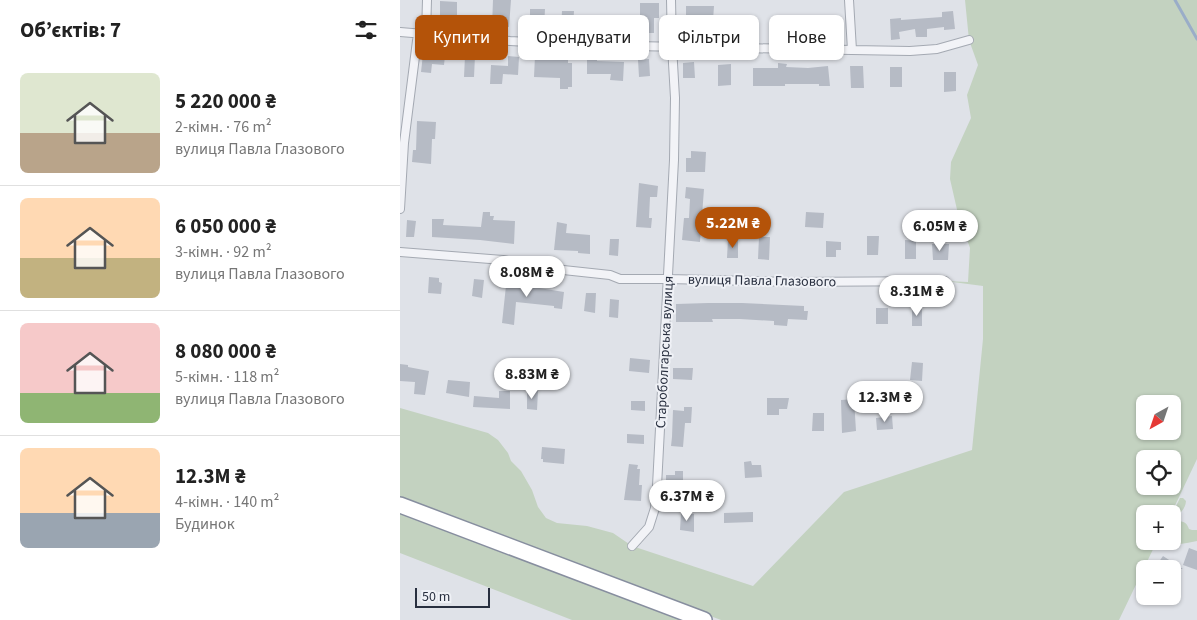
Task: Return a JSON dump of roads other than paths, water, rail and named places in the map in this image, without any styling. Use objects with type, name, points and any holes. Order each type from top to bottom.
[{"type":"highway","points":[[400,505],[704,620]]},
{"type":"street","points":[[425,15],[427,0]]},
{"type":"street","name":"Староболгарська вулиця","points":[[671,0],[671,15]]},
{"type":"street","points":[[848,0],[852,50]]},
{"type":"street","points":[[400,32],[415,33]]},
{"type":"street","points":[[759,48],[910,51],[937,49],[969,40]]},
{"type":"street","points":[[508,41],[581,45],[659,46]]},
{"type":"street","points":[[400,209],[404,143],[418,60]]},
{"type":"street","name":"Староболгарська вулиця","points":[[632,546],[649,527],[655,508],[674,160],[675,98],[673,60]]},
{"type":"street","name":"вулиця Павла Глазового","points":[[400,252],[503,260],[628,279],[790,282],[945,281]]},
{"type":"waterway","points":[[1175,0],[1197,39]]}]
